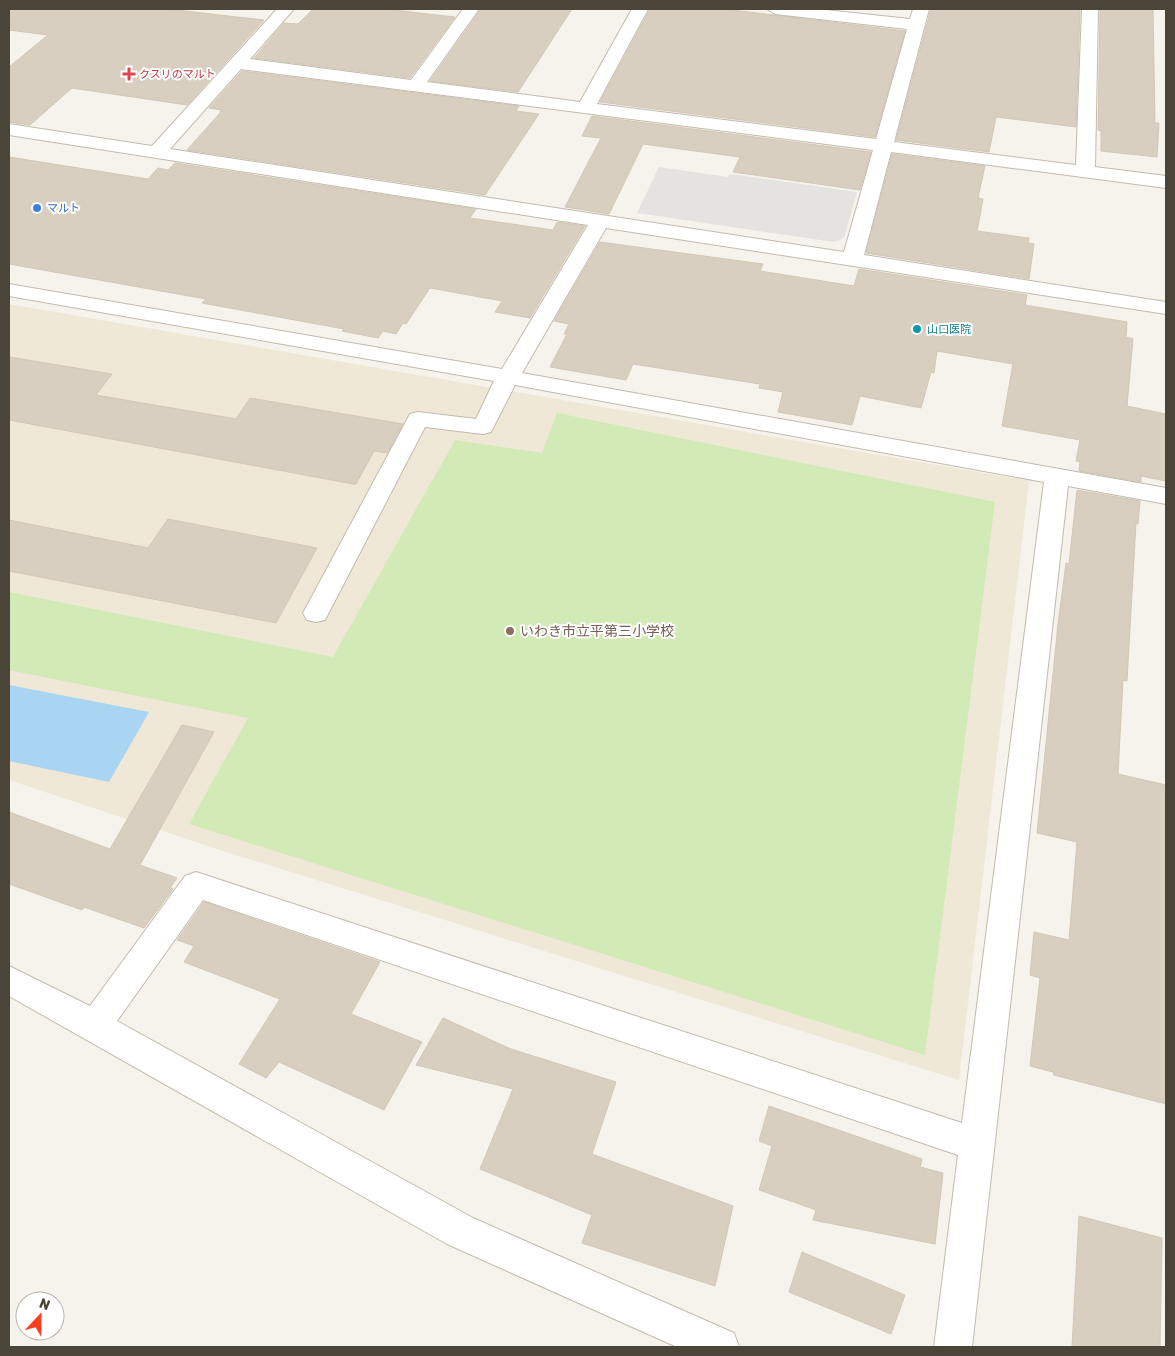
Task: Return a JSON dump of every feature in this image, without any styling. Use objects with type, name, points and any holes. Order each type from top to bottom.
[{"type":"street","points":[[156,152],[286,9]]},
{"type":"street","points":[[416,85],[471,9]]},
{"type":"street","points":[[586,107],[640,9]]},
{"type":"street","points":[[774,9],[919,17],[852,260]]},
{"type":"street","points":[[1085,171],[1090,9]]},
{"type":"street","points":[[237,63],[1166,182]]},
{"type":"street","points":[[9,130],[1166,308]]},
{"type":"street","points":[[316,613],[418,419],[483,427],[508,377],[600,221]]},
{"type":"street","points":[[9,290],[508,377],[1166,496]]},
{"type":"street","points":[[953,1347],[1057,477]]},
{"type":"street","points":[[95,1026],[196,885],[976,1144]]},
{"type":"street","points":[[9,980],[460,1230],[720,1347]]},
{"type":"shaded area","points":[[659,167],[728,177],[730,174],[857,192],[844,238],[834,242],[637,213]]},
{"type":"shaded area","name":"いわき市立平第三小学校","points":[[9,304],[1029,481],[959,1080],[220,850],[9,780]]},
{"type":"green space","name":"いわき市立平第三小学校","points":[[557,413],[995,502],[925,1055],[189,824],[248,718],[9,670],[9,592],[333,657],[455,440],[542,453]]},
{"type":"water","points":[[9,685],[149,712],[109,782],[9,761]]},
{"type":"building","points":[[9,9],[167,9],[264,20],[187,105],[72,88],[30,125],[9,122],[9,67],[48,35],[9,30]]},
{"type":"building","points":[[313,9],[385,9],[455,17],[410,78],[254,58],[284,23],[298,24]]},
{"type":"building","points":[[481,9],[572,9],[518,92],[430,81]]},
{"type":"building","points":[[650,9],[724,9],[905,31],[875,137],[600,102]]},
{"type":"building","points":[[931,9],[1080,9],[1076,127],[996,117],[989,152],[896,140]]},
{"type":"building","points":[[1100,9],[1153,9],[1155,123],[1159,123],[1157,157],[1101,151],[1101,131],[1098,130]]},
{"type":"building","points":[[242,71],[519,106],[516,111],[539,114],[485,195],[187,150],[221,110],[209,108]]},
{"type":"building","points":[[592,116],[871,152],[860,190],[733,172],[740,157],[643,144],[609,214],[565,207],[601,138],[582,136]]},
{"type":"building","points":[[892,154],[985,166],[978,198],[983,199],[977,231],[1029,238],[1028,243],[1034,244],[1029,279],[866,253]]},
{"type":"building","points":[[9,157],[148,179],[158,168],[168,170],[175,163],[476,209],[470,218],[553,230],[557,222],[585,226],[530,318],[495,312],[502,301],[430,288],[406,324],[403,323],[396,334],[383,331],[378,338],[342,331],[344,329],[202,303],[206,299],[9,264]]},
{"type":"building","points":[[600,242],[763,264],[760,271],[854,286],[859,269],[1027,295],[1025,305],[1127,322],[1126,337],[1133,339],[1127,406],[1166,414],[1166,481],[1141,476],[1141,482],[1079,471],[1080,462],[1076,461],[1080,440],[1002,426],[1013,364],[937,351],[934,373],[931,372],[921,408],[860,396],[852,425],[778,412],[783,392],[759,388],[760,384],[633,364],[626,380],[550,367],[567,334],[564,334],[569,324],[554,321]]},
{"type":"building","points":[[9,357],[112,374],[96,395],[236,419],[250,398],[403,424],[387,453],[374,451],[356,484],[353,484],[9,420]]},
{"type":"building","points":[[1077,490],[1140,501],[1138,524],[1136,523],[1127,681],[1123,680],[1118,774],[1166,785],[1166,1104],[1054,1075],[1053,1072],[1030,1066],[1040,978],[1030,975],[1034,932],[1069,940],[1077,842],[1037,833],[1058,624],[1066,563],[1069,564]]},
{"type":"building","points":[[168,519],[317,548],[276,623],[9,571],[9,520],[148,548]]},
{"type":"building","points":[[182,725],[214,732],[140,865],[177,878],[170,888],[173,889],[144,928],[84,907],[82,910],[9,884],[9,812],[110,849]]},
{"type":"building","points":[[204,902],[380,962],[351,1014],[422,1042],[384,1110],[279,1062],[266,1078],[239,1064],[280,999],[184,962],[194,946],[177,940]]},
{"type":"building","points":[[443,1018],[511,1049],[616,1082],[592,1154],[733,1206],[715,1286],[582,1243],[592,1215],[480,1169],[513,1089],[416,1065]]},
{"type":"building","points":[[769,1106],[922,1159],[920,1167],[943,1173],[935,1244],[813,1220],[816,1210],[759,1190],[772,1146],[759,1141]]},
{"type":"building","points":[[1079,1216],[1162,1238],[1160,1347],[1072,1347]]},
{"type":"building","points":[[802,1252],[905,1295],[891,1334],[789,1292]]},
{"type":"place","name":"クスリのマルト","points":[[129,74]]},
{"type":"place","name":"マルト","points":[[37,208]]},
{"type":"place","name":"山口医院","points":[[917,329]]},
{"type":"place","name":"いわき市立平第三小学校","points":[[510,631]]}]
